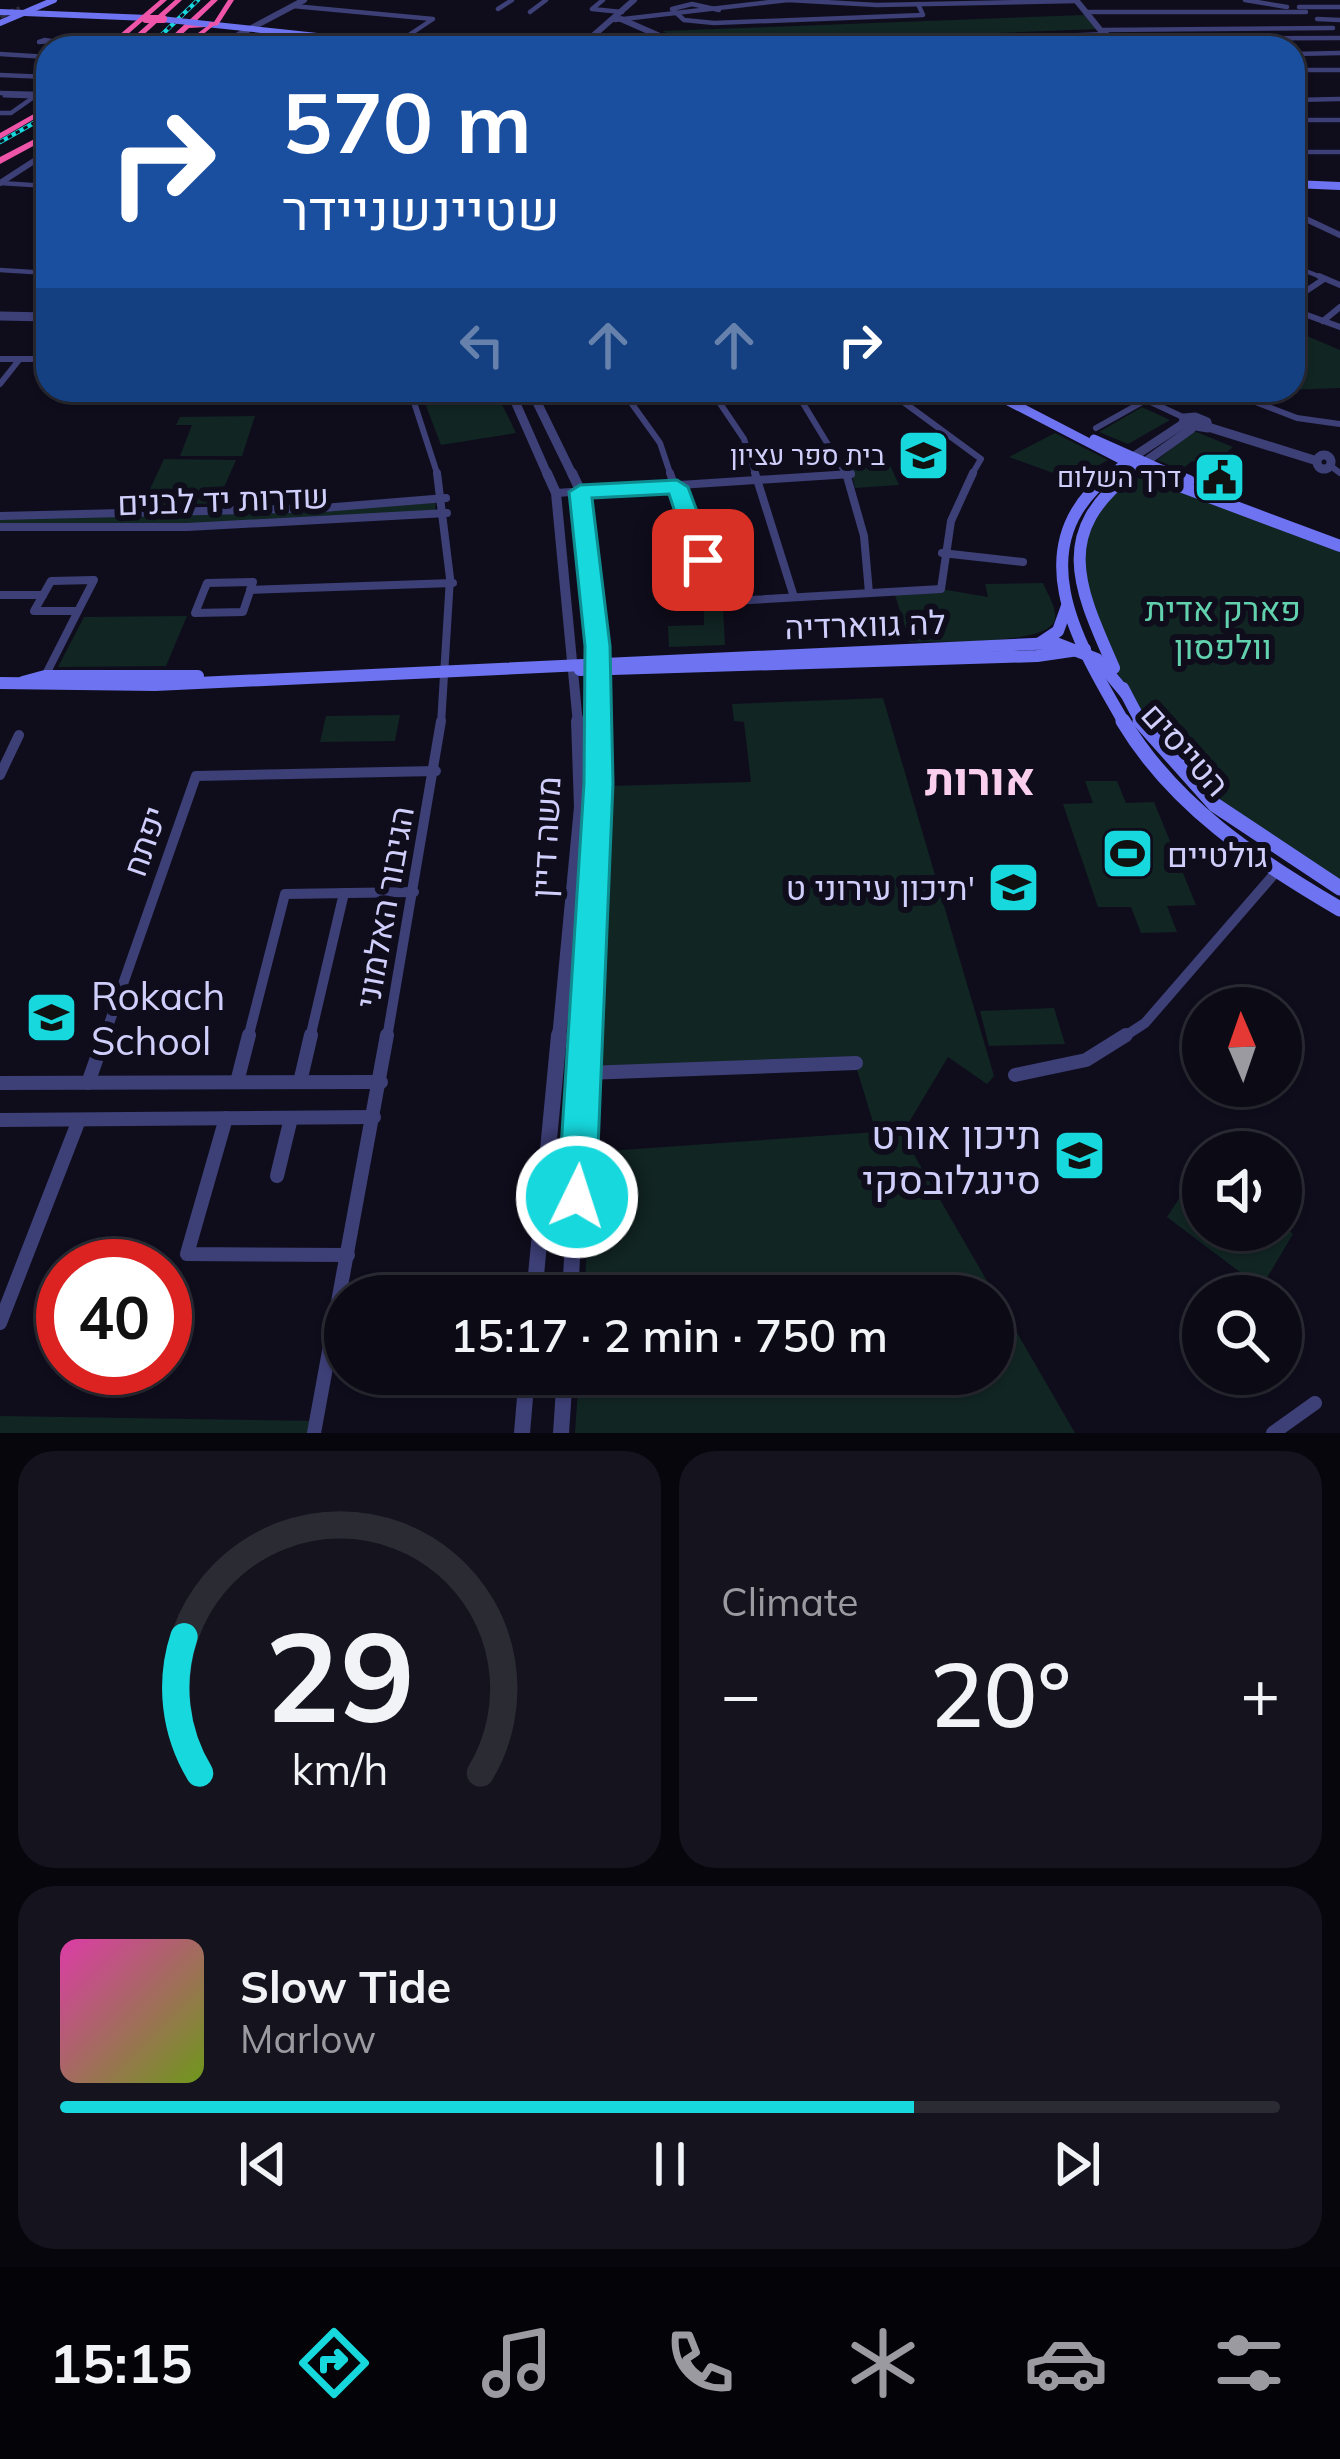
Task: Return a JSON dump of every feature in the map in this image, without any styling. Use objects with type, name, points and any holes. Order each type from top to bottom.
[{"type":"highway","points":[[122,36],[164,0]]},
{"type":"highway","points":[[138,36],[179,0]]},
{"type":"highway","points":[[176,36],[215,0]]},
{"type":"highway","points":[[224,28],[231,0]]},
{"type":"highway","points":[[126,15],[142,19]]},
{"type":"highway","points":[[114,17],[163,19]]},
{"type":"highway","points":[[191,26],[224,28]]},
{"type":"highway","points":[[207,36],[224,28]]},
{"type":"highway","points":[[5,133],[36,104]]},
{"type":"highway","points":[[0,161],[36,142]]},
{"type":"main road","points":[[0,17],[32,0]]},
{"type":"main road","points":[[24,12],[50,0],[51,8],[66,11]]},
{"type":"main road","points":[[0,17],[66,11],[126,15]]},
{"type":"main road","points":[[24,12],[114,17]]},
{"type":"main road","points":[[142,19],[191,26]]},
{"type":"main road","points":[[163,19],[291,36]]},
{"type":"main road","points":[[224,28],[326,36]]},
{"type":"main road","points":[[224,28],[230,36]]},
{"type":"main road","points":[[1305,186],[1340,188]]},
{"type":"main road","points":[[1011,402],[1161,480],[1340,546]]},
{"type":"main road","points":[[1025,402],[1104,448],[1145,447]]},
{"type":"main road","points":[[1104,448],[1114,478],[1161,480]]},
{"type":"main road","points":[[1134,463],[1340,536]]},
{"type":"main road","name":"הטייסים","points":[[1134,463],[1064,530],[1057,574],[1099,680],[1127,735],[1155,769],[1236,844],[1340,909]]},
{"type":"main road","name":"הטייסים","points":[[1114,478],[1093,506],[1080,535],[1076,576],[1144,730],[1188,780],[1252,836],[1340,888]]},
{"type":"main road","points":[[1035,650],[1058,631],[1067,606]]},
{"type":"main road","points":[[1092,620],[1085,649],[1106,664],[1126,694]]},
{"type":"main road","name":"לה גווארדיה","points":[[18,683],[45,676],[446,674],[1085,649]]},
{"type":"main road","points":[[1035,650],[1099,680]]},
{"type":"main road","name":"לה גווארדיה","points":[[0,683],[144,686],[215,678]]},
{"type":"street","points":[[498,9],[512,0]]},
{"type":"street","points":[[530,11],[546,0]]},
{"type":"street","points":[[603,0],[592,9],[661,36]]},
{"type":"street","points":[[597,36],[636,0]]},
{"type":"street","points":[[619,17],[677,16],[752,2],[1076,0],[1106,34]]},
{"type":"street","points":[[1245,0],[1340,7]]},
{"type":"street","points":[[1290,0],[1337,30]]},
{"type":"street","points":[[778,20],[774,13],[783,1]]},
{"type":"street","points":[[677,16],[676,6],[706,2],[719,10]]},
{"type":"street","points":[[677,16],[694,22],[923,15],[917,2]]},
{"type":"street","points":[[268,28],[302,4]]},
{"type":"street","points":[[222,36],[224,28],[302,4],[433,19],[406,36]]},
{"type":"street","points":[[1088,12],[1306,12]]},
{"type":"street","points":[[1133,12],[1148,29]]},
{"type":"street","points":[[1270,12],[1292,29]]},
{"type":"street","points":[[1200,13],[1219,29]]},
{"type":"street","points":[[1232,13],[1250,29]]},
{"type":"street","points":[[1317,20],[1340,20]]},
{"type":"street","points":[[1106,34],[1148,29],[1337,30]]},
{"type":"street","points":[[1054,36],[1337,30]]},
{"type":"street","points":[[23,56],[36,48]]},
{"type":"street","points":[[1305,54],[1340,53]]},
{"type":"street","points":[[0,54],[34,57]]},
{"type":"street","points":[[1,76],[34,57]]},
{"type":"street","points":[[1305,70],[1340,70]]},
{"type":"street","points":[[1,76],[36,77]]},
{"type":"street","points":[[3,94],[36,99]]},
{"type":"street","points":[[1305,99],[1340,99]]},
{"type":"street","points":[[0,113],[36,102]]},
{"type":"street","points":[[1305,120],[1340,120]]},
{"type":"street","points":[[1305,152],[1340,152]]},
{"type":"street","points":[[0,181],[36,157]]},
{"type":"street","points":[[0,181],[36,185]]},
{"type":"street","points":[[1305,221],[1340,236]]},
{"type":"street","points":[[0,270],[36,272]]},
{"type":"street","points":[[1305,271],[1340,285]]},
{"type":"street","points":[[1305,291],[1324,279]]},
{"type":"street","points":[[1323,321],[1340,307]]},
{"type":"street","points":[[0,314],[36,315]]},
{"type":"street","points":[[1305,314],[1340,327]]},
{"type":"street","points":[[0,359],[36,359]]},
{"type":"street","points":[[0,384],[19,360]]},
{"type":"street","name":"הגיבור האלמוני","points":[[314,1433],[436,771],[446,674],[453,584],[446,498],[414,402]]},
{"type":"street","name":"משה דיין","points":[[515,402],[556,493],[575,669],[581,807],[537,1275]]},
{"type":"street","name":"משה דיין","points":[[536,402],[580,492],[597,668],[598,783],[571,1275]]},
{"type":"street","points":[[631,402],[660,443],[714,602],[940,590],[944,528],[956,497],[981,459],[903,402]]},
{"type":"street","points":[[719,402],[744,439],[794,598]]},
{"type":"street","points":[[805,402],[850,474],[867,530],[869,593]]},
{"type":"street","points":[[1096,428],[1142,402]]},
{"type":"street","points":[[1149,402],[1186,424],[1337,466]]},
{"type":"street","points":[[1255,402],[1297,418],[1340,424]]},
{"type":"street","points":[[1134,463],[1145,447],[1186,424]]},
{"type":"street","points":[[1134,463],[1186,424]]},
{"type":"street","points":[[556,493],[850,474]]},
{"type":"street","name":"שדרות יד לבנים","points":[[0,516],[323,508],[446,498]]},
{"type":"street","name":"שדרות יד לבנים","points":[[0,527],[187,527],[447,513]]},
{"type":"street","points":[[943,553],[1023,562]]},
{"type":"street","points":[[45,676],[94,580],[51,581],[34,611],[78,611]]},
{"type":"street","points":[[253,582],[250,590],[243,612],[196,613],[207,584],[253,582]]},
{"type":"street","points":[[250,590],[453,584]]},
{"type":"street","points":[[0,595],[43,595]]},
{"type":"street","points":[[0,775],[19,735]]},
{"type":"street","name":"יפתח","points":[[88,1083],[196,776],[436,771]]},
{"type":"street","points":[[1015,1075],[1086,1060],[1145,1023],[1276,872]]},
{"type":"street","points":[[237,1082],[285,894],[414,892]]},
{"type":"street","points":[[299,1082],[344,893]]},
{"type":"street","points":[[585,1073],[856,1063]]},
{"type":"street","points":[[0,1083],[381,1082]]},
{"type":"street","points":[[0,1120],[374,1117]]},
{"type":"street","points":[[226,1118],[187,1254],[348,1255]]},
{"type":"street","points":[[277,1177],[291,1118]]},
{"type":"street","points":[[0,1323],[79,1120]]},
{"type":"street","points":[[522,1433],[525,1395]]},
{"type":"street","points":[[561,1433],[564,1395]]},
{"type":"street","points":[[1273,1433],[1315,1403]]},
{"type":"green space","points":[[1084,15],[1098,29],[921,36],[673,36],[662,31]]},
{"type":"green space","points":[[1305,335],[1340,350],[1340,388],[1305,389]]},
{"type":"green space","points":[[425,402],[501,402],[516,433],[441,445]]},
{"type":"green space","points":[[1142,407],[1170,420],[1128,444],[1099,432]]},
{"type":"green space","points":[[255,416],[242,456],[180,456],[192,425],[176,425],[180,417]]},
{"type":"green space","points":[[1194,431],[1233,447],[1208,468],[1192,461],[1181,470],[1157,460]]},
{"type":"green space","points":[[1055,433],[1108,460],[1073,480],[1009,457]]},
{"type":"green space","points":[[881,445],[899,485],[855,488],[846,446]]},
{"type":"green space","points":[[164,459],[236,460],[217,503],[142,506]]},
{"type":"green space","name":"פארק אדית וולפסון","points":[[1135,469],[1340,545],[1340,885],[1257,836],[1149,731],[1111,661],[1089,603],[1083,560],[1093,506]]},
{"type":"green space","points":[[436,500],[435,512],[189,525],[0,526],[0,517],[252,512]]},
{"type":"green space","points":[[1043,583],[1055,615],[1049,628],[991,640],[910,642],[894,592],[941,589],[988,597],[985,584]]},
{"type":"green space","points":[[704,605],[723,606],[725,645],[669,647],[668,626],[704,625]]},
{"type":"green space","points":[[187,616],[166,666],[58,667],[84,617]]},
{"type":"green space","points":[[883,698],[994,1076],[987,1084],[948,1057],[902,1134],[984,1275],[585,1275],[593,1152],[876,1132],[855,1063],[598,1073],[609,786],[751,782],[744,722],[734,721],[732,704]]},
{"type":"green space","points":[[400,715],[395,741],[320,742],[326,716]]},
{"type":"green space","name":"גולטיים","points":[[1085,781],[1117,781],[1126,803],[1154,802],[1196,905],[1167,906],[1177,932],[1141,933],[1131,907],[1098,907],[1063,804],[1093,803]]},
{"type":"green space","points":[[1054,1008],[1065,1044],[989,1046],[980,1011]]},
{"type":"green space","points":[[1182,1194],[1182,1228],[1167,1217]]},
{"type":"green space","points":[[1212,1251],[1283,1251],[1269,1275],[1244,1275]]},
{"type":"green space","points":[[1014,1328],[1075,1433],[575,1433],[578,1395],[1014,1395]]},
{"type":"green space","points":[[0,1416],[317,1421],[314,1433],[0,1433]]},
{"type":"tunnel","points":[[0,16],[20,9]]},
{"type":"railway","points":[[160,36],[198,0]]},
{"type":"railway","points":[[0,142],[36,122]]},
{"type":"place","name":"בית ספר עציון","points":[[924,455]]},
{"type":"place","name":"דרך השלום","points":[[1220,477]]},
{"type":"place","name":"גולטיים","points":[[1128,854]]},
{"type":"place","name":"תיכון עירוני ט'","points":[[1014,887]]},
{"type":"place","name":"Rokach School","points":[[52,1017]]},
{"type":"place","name":"תיכון אורט סינגלובסקי","points":[[1080,1156]]},
{"type":"district","name":"אורות","points":[[980,778]]},
{"type":"route","points":[[577,1197],[598,783],[598,646],[580,492],[677,487],[703,560]]}]
